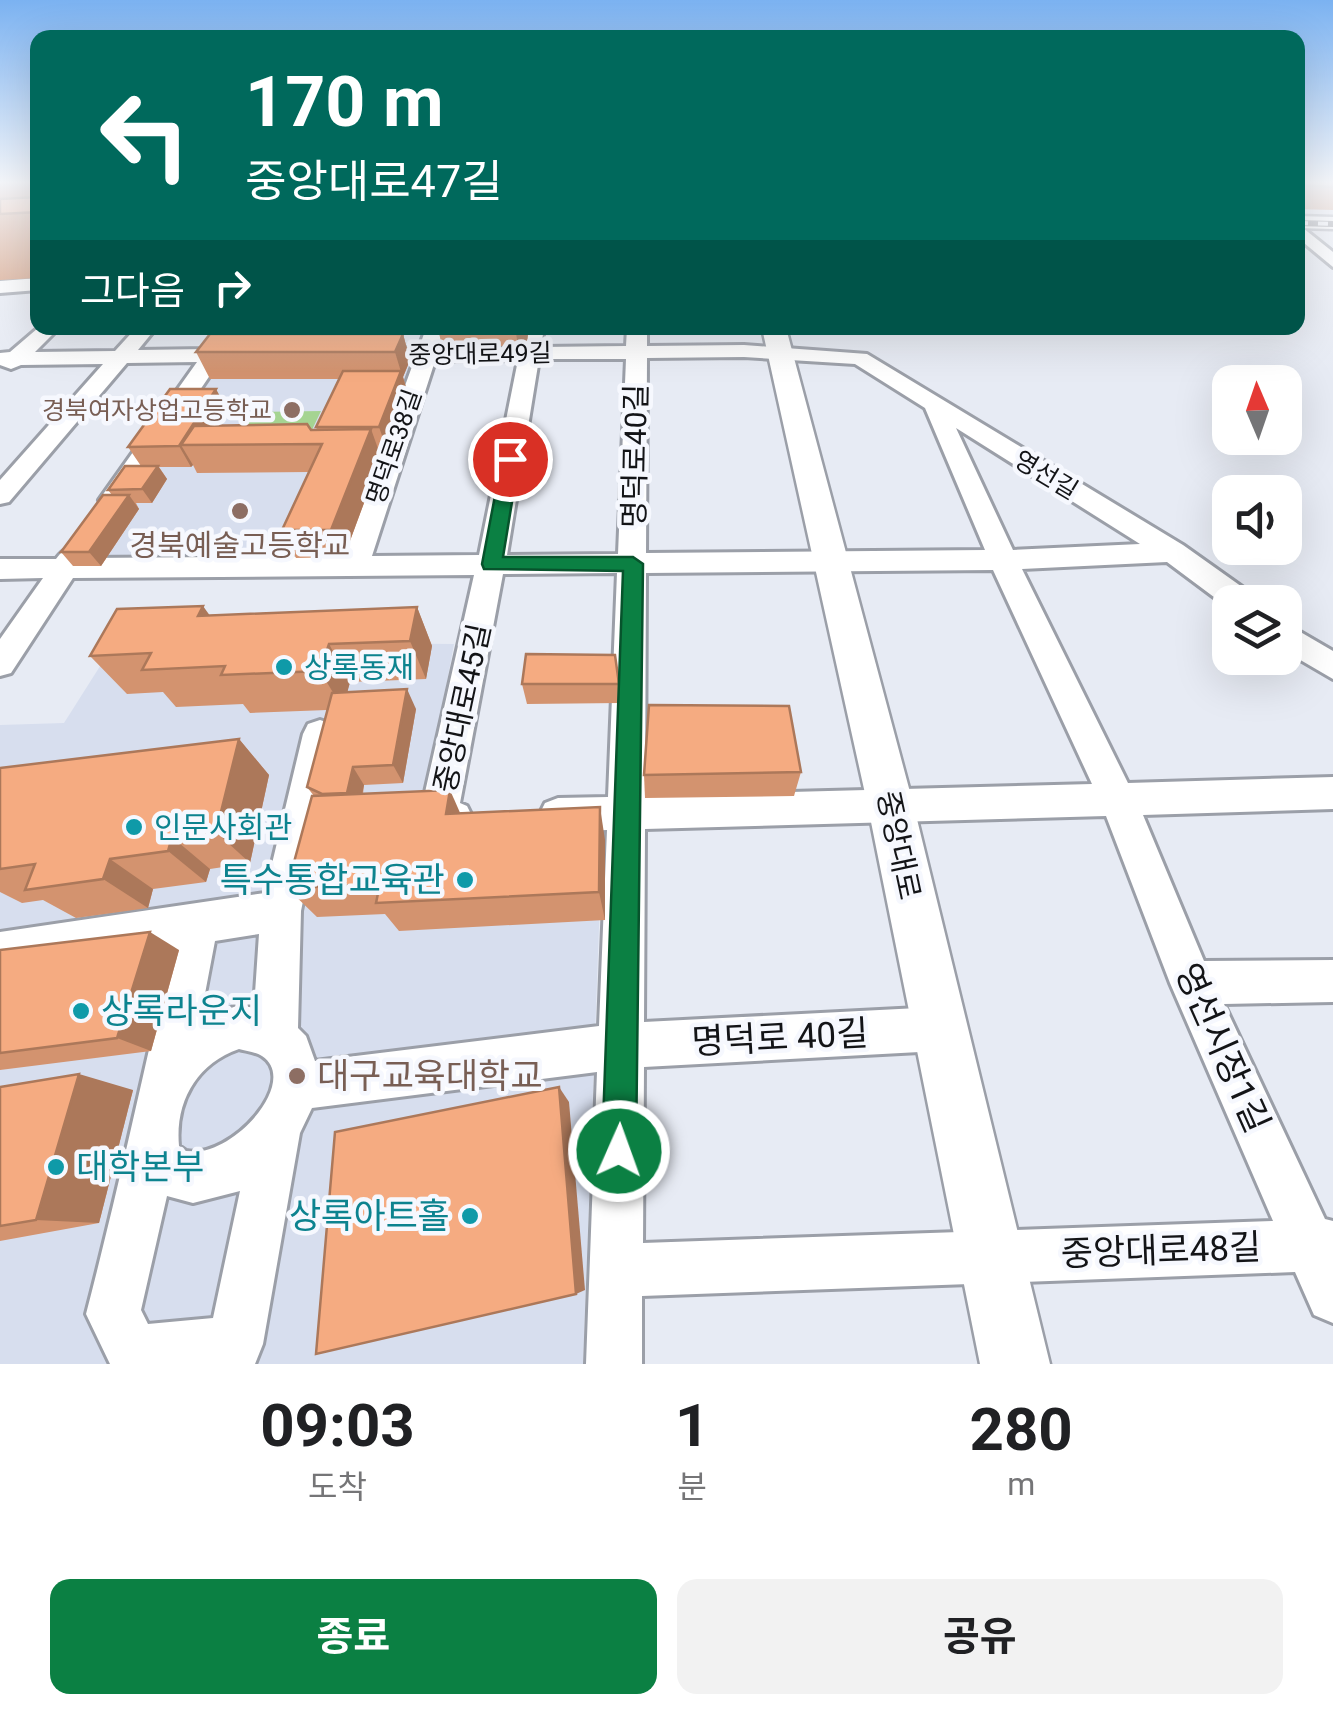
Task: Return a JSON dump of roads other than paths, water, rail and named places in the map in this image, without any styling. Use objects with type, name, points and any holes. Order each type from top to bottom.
[{"type":"main road","name":"중앙대로","points":[[777,340],[891,807],[1015,1364]]},
{"type":"street","points":[[0,286],[30,284]]},
{"type":"street","points":[[5,364],[40,335]]},
{"type":"street","points":[[0,496],[140,335]]},
{"type":"street","points":[[0,664],[227,335]]},
{"type":"street","name":"명덕로38길","points":[[354,566],[433,335]]},
{"type":"street","name":"중앙대로49길","points":[[340,355],[426,355],[532,341],[637,340],[777,340],[847,354]]},
{"type":"street","name":"명덕로40길","points":[[614,1364],[637,340]]},
{"type":"street","name":"중앙대로45길","points":[[476,818],[438,819],[492,564],[532,341]]},
{"type":"street","name":"영선길","points":[[847,354],[860,358],[1173,552],[1218,585]]},
{"type":"street","points":[[5,364],[122,356],[267,355]]},
{"type":"street","name":"영선시장1길","points":[[936,408],[1002,560],[1117,796],[1192,983],[1322,1246],[1333,1296]]},
{"type":"street","points":[[0,570],[1002,560],[1173,552]]},
{"type":"street","points":[[1302,646],[1333,667]]},
{"type":"street","points":[[275,1034],[281,911],[320,734]]},
{"type":"street","points":[[534,816],[891,807],[1117,796],[1331,796]]},
{"type":"street","points":[[0,953],[281,911]]},
{"type":"street","points":[[164,1085],[179,1064],[217,1034],[239,1027],[275,1034],[288,1047],[294,1065],[235,1344],[134,1352],[113,1314],[154,1148],[152,1128],[198,922]]},
{"type":"street","points":[[1192,983],[1333,981]]},
{"type":"street","name":"명덕로 40길","points":[[285,1110],[622,1046],[938,1030]]},
{"type":"street","points":[[154,1148],[165,1166],[182,1178],[206,1179],[232,1172],[256,1155],[285,1110]]},
{"type":"street","name":"중앙대로48길","points":[[615,1270],[1322,1246]]},
{"type":"place","name":"경북여자상업고등학교","points":[[292,410]]},
{"type":"place","name":"경북예술고등학교","points":[[240,511]]},
{"type":"place","name":"상록동재","points":[[284,667]]},
{"type":"place","name":"인문사회관","points":[[134,827]]},
{"type":"place","name":"특수통합교육관","points":[[465,880]]},
{"type":"place","name":"상록라운지","points":[[81,1011]]},
{"type":"place","name":"대구교육대학교","points":[[297,1076]]},
{"type":"place","name":"대학본부","points":[[56,1167]]},
{"type":"place","name":"상록아트홀","points":[[470,1216]]}]
